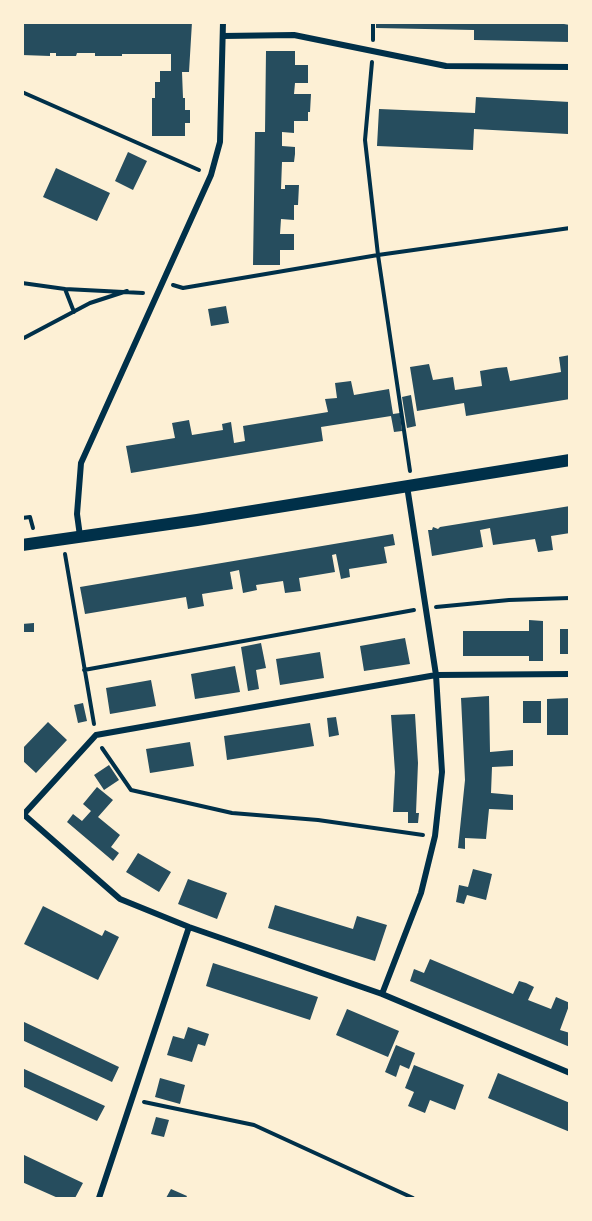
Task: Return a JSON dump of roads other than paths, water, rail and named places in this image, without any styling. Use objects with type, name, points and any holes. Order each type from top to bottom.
[{"type":"main road","points":[[22,545],[570,460]]},
{"type":"street","points":[[80,537],[77,514],[81,463],[211,175],[220,142],[223,22]]},
{"type":"street","points":[[223,36],[294,35],[446,66],[570,67]]},
{"type":"street","points":[[382,994],[422,893],[435,836],[442,772],[436,675],[407,486]]},
{"type":"street","points":[[570,674],[436,675],[96,735],[23,813],[120,899],[189,927],[382,994],[570,1073]]},
{"type":"street","points":[[99,1198],[189,927]]}]
